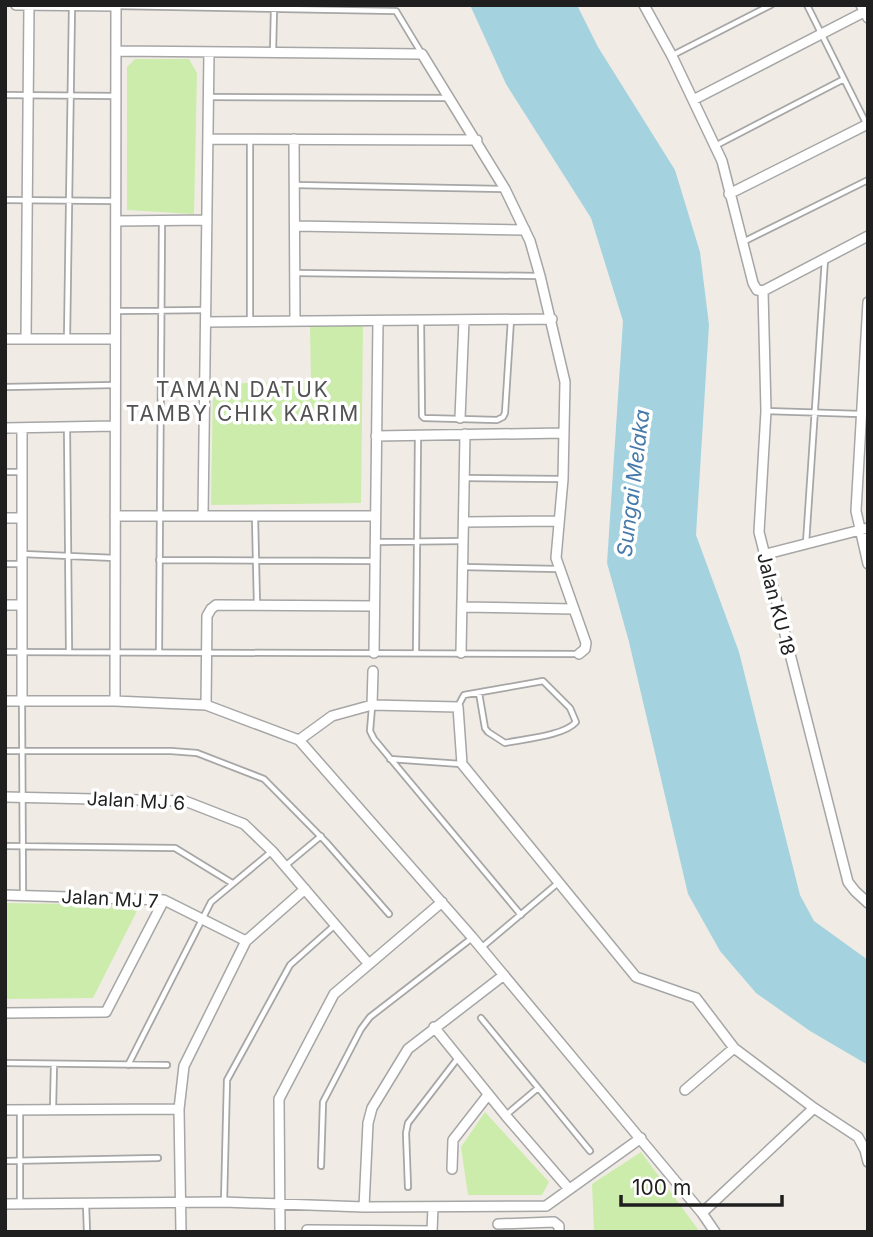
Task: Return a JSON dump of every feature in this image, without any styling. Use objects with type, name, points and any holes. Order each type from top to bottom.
[{"type":"street","points":[[16,5],[116,5],[115,701]]},
{"type":"street","points":[[26,339],[29,5]]},
{"type":"street","points":[[647,6],[722,161],[757,290],[763,291],[868,236]]},
{"type":"street","points":[[693,100],[864,12]]},
{"type":"street","points":[[116,51],[422,54],[477,140],[525,230],[552,319],[565,382],[563,479],[555,558],[586,643],[585,649],[579,654]]},
{"type":"street","points":[[203,516],[209,52]]},
{"type":"street","points":[[729,194],[868,125]]},
{"type":"street","points":[[208,139],[477,140]]},
{"type":"street","points":[[294,139],[295,321]]},
{"type":"street","points":[[116,221],[207,220]]},
{"type":"street","points":[[295,226],[525,230]]},
{"type":"street","name":"Jalan KU 18","points":[[763,291],[766,411],[758,533],[849,882],[868,903]]},
{"type":"street","points":[[868,302],[856,511],[864,529],[868,564]]},
{"type":"street","points":[[205,322],[552,319]]},
{"type":"street","points":[[460,418],[464,320]]},
{"type":"street","points":[[374,653],[378,321]]},
{"type":"street","points":[[5,340],[115,340]]},
{"type":"street","points":[[5,428],[116,426]]},
{"type":"street","points":[[22,701],[23,428]]},
{"type":"street","points":[[376,436],[563,433]]},
{"type":"street","points":[[461,653],[465,434]]},
{"type":"street","points":[[116,516],[375,516]]},
{"type":"street","points":[[5,517],[22,517]]},
{"type":"street","points":[[464,522],[558,521]]},
{"type":"street","points":[[763,555],[864,529]]},
{"type":"street","points":[[5,605],[22,605]]},
{"type":"street","points":[[206,705],[207,616],[216,605],[374,606]]},
{"type":"street","points":[[462,607],[573,609]]},
{"type":"street","points":[[372,705],[373,671]]},
{"type":"street","points":[[5,701],[115,701],[206,705],[299,740],[472,937],[641,1138],[715,1232]]},
{"type":"street","points":[[299,740],[332,716],[372,705],[458,707],[462,764],[636,977],[696,998],[734,1048],[858,1137],[868,1162]]},
{"type":"street","name":"Jalan MJ 6","points":[[5,797],[185,801],[244,824],[272,851],[368,963]]},
{"type":"street","points":[[181,1232],[179,1109],[184,1066],[246,941],[305,889]]},
{"type":"street","name":"Jalan MJ 7","points":[[5,895],[164,900],[246,941]]},
{"type":"street","points":[[5,1013],[106,1012],[164,900]]},
{"type":"street","points":[[280,1232],[279,1100],[334,994],[442,902]]},
{"type":"street","points":[[364,1206],[368,1123],[372,1108],[408,1049],[504,975]]},
{"type":"street","points":[[435,1027],[488,1095],[569,1189]]},
{"type":"street","points":[[685,1090],[734,1048]]},
{"type":"street","points":[[452,1169],[453,1140],[488,1095]]},
{"type":"street","points":[[702,1213],[814,1108]]},
{"type":"street","points":[[5,1110],[179,1109]]},
{"type":"street","points":[[5,1205],[280,1202],[497,1208],[546,1206],[641,1138]]},
{"type":"street","points":[[307,1230],[432,1232],[433,1207]]},
{"type":"street","points":[[497,1208],[498,1228],[554,1222],[559,1229]]},
{"type":"lane","points":[[116,5],[396,10],[422,54]]},
{"type":"lane","points":[[672,56],[771,5]]},
{"type":"lane","points":[[807,5],[868,125]]},
{"type":"lane","points":[[68,339],[72,6]]},
{"type":"lane","points":[[273,53],[274,8]]},
{"type":"lane","points":[[715,146],[844,79]]},
{"type":"lane","points":[[5,95],[116,96]]},
{"type":"lane","points":[[208,97],[450,98]]},
{"type":"lane","points":[[250,139],[250,322]]},
{"type":"lane","points":[[743,242],[868,180]]},
{"type":"lane","points":[[294,185],[505,190]]},
{"type":"lane","points":[[5,200],[116,201]]},
{"type":"lane","points":[[159,651],[162,220]]},
{"type":"lane","points":[[806,543],[825,258]]},
{"type":"lane","points":[[295,273],[540,276]]},
{"type":"lane","points":[[116,311],[206,310]]},
{"type":"lane","points":[[421,320],[420,413],[424,418],[497,421],[503,418],[511,319]]},
{"type":"lane","points":[[5,387],[115,385]]},
{"type":"lane","points":[[766,411],[860,414]]},
{"type":"lane","points":[[67,427],[66,555],[69,651]]},
{"type":"lane","points":[[416,653],[418,435]]},
{"type":"lane","points":[[5,472],[22,472]]},
{"type":"lane","points":[[464,478],[563,479]]},
{"type":"lane","points":[[255,516],[257,605]]},
{"type":"lane","points":[[375,542],[463,541]]},
{"type":"lane","points":[[5,564],[22,559],[66,555],[115,558]]},
{"type":"lane","points":[[159,560],[375,561]]},
{"type":"lane","points":[[462,567],[558,569]]},
{"type":"lane","points":[[5,652],[579,654]]},
{"type":"lane","points":[[458,707],[464,695],[542,681],[570,708],[576,722],[572,727],[561,731],[505,743],[485,728],[479,693]]},
{"type":"lane","points":[[22,701],[23,896]]},
{"type":"lane","points":[[372,705],[370,731],[390,759],[521,915]]},
{"type":"lane","points":[[5,751],[198,753],[264,779],[321,836],[389,915]]},
{"type":"lane","points":[[390,759],[462,764]]},
{"type":"lane","points":[[285,866],[321,836]]},
{"type":"lane","points":[[5,845],[175,848],[232,884]]},
{"type":"lane","points":[[128,1065],[211,902],[272,851]]},
{"type":"lane","points":[[481,948],[558,883]]},
{"type":"lane","points":[[224,1202],[227,1080],[290,965],[335,925]]},
{"type":"lane","points":[[321,1166],[323,1102],[365,1023],[472,937]]},
{"type":"lane","points":[[481,1018],[590,1151]]},
{"type":"lane","points":[[408,1187],[408,1123],[458,1058]]},
{"type":"lane","points":[[5,1063],[167,1065]]},
{"type":"lane","points":[[53,1110],[54,1064]]},
{"type":"lane","points":[[506,1116],[538,1088]]},
{"type":"lane","points":[[20,1110],[20,1205]]},
{"type":"lane","points":[[5,1161],[158,1158]]},
{"type":"lane","points":[[86,1204],[87,1232]]},
{"type":"green space","points":[[135,59],[189,59],[197,73],[194,214],[127,210],[127,67]]},
{"type":"green space","points":[[310,325],[363,326],[361,503],[211,505],[213,384],[311,381]]},
{"type":"green space","points":[[5,903],[140,905],[93,998],[5,999]]},
{"type":"green space","points":[[485,1112],[549,1182],[542,1195],[468,1195],[461,1147]]},
{"type":"green space","points":[[641,1152],[700,1232],[594,1232],[592,1184]]},
{"type":"water","name":"Sungai Melaka","points":[[470,5],[577,5],[598,47],[675,170],[700,252],[709,325],[696,535],[739,652],[800,895],[814,921],[868,960],[868,1065],[810,1031],[756,993],[720,951],[688,894],[629,642],[607,563],[623,321],[591,218],[506,84]]},
{"type":"district","name":"TAMAN DATUK TAMBY CHIK KARIM","points":[[243,401]]}]
